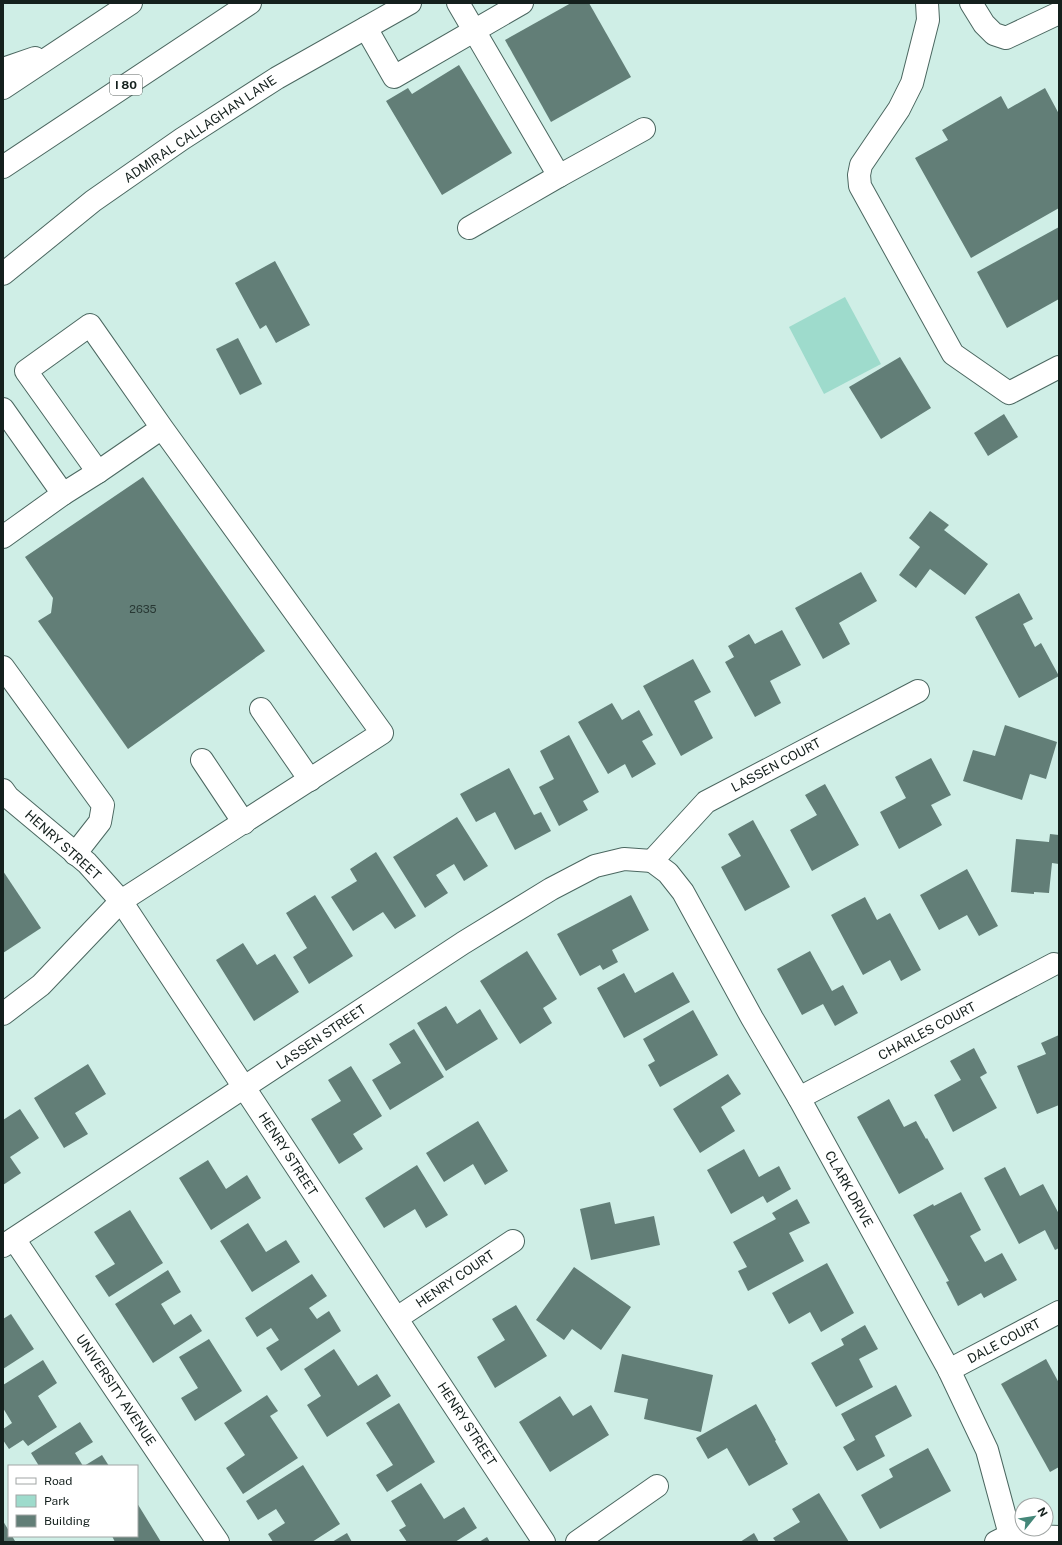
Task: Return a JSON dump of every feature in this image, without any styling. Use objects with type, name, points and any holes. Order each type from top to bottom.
[{"type":"main road","points":[[3,88],[131,3]]},
{"type":"main road","name":"I 80","points":[[3,167],[250,3]]},
{"type":"main road","name":"ADMIRAL CALLAGHAN LANE","points":[[3,274],[93,201],[182,139],[277,78],[410,3]]},
{"type":"main road","points":[[458,3],[559,176]]},
{"type":"main road","points":[[366,28],[394,77],[522,3]]},
{"type":"main road","points":[[927,3],[928,20],[912,83],[899,109],[861,165],[859,175],[860,186],[953,354],[1009,393],[1059,367]]},
{"type":"main road","points":[[971,3],[984,24],[994,34],[1006,38],[1059,13]]},
{"type":"main road","points":[[3,69],[61,50]]},
{"type":"main road","points":[[469,228],[644,128]]},
{"type":"main road","points":[[3,1014],[41,985],[121,902],[382,733],[162,428],[90,325],[26,372],[98,472]]},
{"type":"main road","points":[[3,409],[63,494]]},
{"type":"main road","points":[[3,537],[63,494],[162,428]]},
{"type":"main road","points":[[3,667],[102,806],[100,822],[75,854]]},
{"type":"main road","name":"LASSEN COURT","points":[[652,861],[706,802],[918,691]]},
{"type":"main road","points":[[261,709],[310,780]]},
{"type":"main road","points":[[202,760],[244,823]]},
{"type":"main road","name":"HENRY STREET","points":[[3,790],[8,797],[87,863],[121,902],[544,1542]]},
{"type":"main road","name":"LASSEN STREET","points":[[9,1243],[463,943],[551,888],[595,866],[624,859],[652,861]]},
{"type":"main road","name":"CLARK DRIVE","points":[[652,861],[668,873],[683,892],[949,1370],[987,1450],[1003,1539]]},
{"type":"main road","name":"CHARLES COURT","points":[[799,1098],[1054,964]]},
{"type":"main road","name":"HENRY COURT","points":[[397,1318],[513,1240]]},
{"type":"main road","name":"UNIVERSITY AVENUE","points":[[9,1243],[218,1542]]},
{"type":"main road","name":"DALE COURT","points":[[949,1370],[1059,1312]]},
{"type":"main road","points":[[577,1542],[656,1486]]},
{"type":"main road","points":[[1003,1539],[1059,1538]]},
{"type":"green space","points":[[845,297],[881,364],[824,394],[789,327]]},
{"type":"building","points":[[571,3],[589,3],[631,77],[551,122],[505,40]]},
{"type":"building","points":[[459,65],[512,153],[442,195],[386,101],[408,88],[412,94]]},
{"type":"building","points":[[1045,88],[1059,114],[1059,208],[971,258],[915,158],[948,140],[942,130],[1001,96],[1008,109]]},
{"type":"building","points":[[1059,227],[1059,299],[1007,328],[977,272]]},
{"type":"building","points":[[275,261],[310,325],[276,343],[266,325],[260,329],[235,283]]},
{"type":"building","points":[[238,338],[262,384],[240,395],[216,349]]},
{"type":"building","points":[[900,357],[931,408],[881,439],[849,387]]},
{"type":"building","points":[[1004,414],[1018,437],[988,456],[974,433]]},
{"type":"building","points":[[143,477],[265,651],[128,749],[38,621],[51,613],[53,598],[25,557]]},
{"type":"building","points":[[930,511],[949,525],[944,530],[988,564],[965,595],[930,569],[916,588],[899,575],[920,547],[909,538]]},
{"type":"building","points":[[861,572],[877,601],[839,623],[850,644],[823,659],[795,608]]},
{"type":"building","points":[[1019,593],[1033,619],[1023,624],[1035,647],[1041,643],[1059,676],[1019,698],[975,617]]},
{"type":"building","points":[[782,630],[801,665],[770,681],[781,703],[755,717],[725,662],[734,657],[728,646],[749,634],[755,644]]},
{"type":"building","points":[[693,659],[711,692],[694,701],[713,738],[681,756],[643,686]]},
{"type":"building","points":[[612,703],[622,720],[639,710],[653,735],[642,741],[656,764],[632,778],[625,764],[608,774],[578,722]]},
{"type":"building","points":[[1005,725],[1057,742],[1046,779],[1030,774],[1022,800],[963,781],[973,750],[995,756]]},
{"type":"building","points":[[569,735],[599,792],[583,801],[588,810],[559,826],[539,787],[554,779],[540,751]]},
{"type":"building","points":[[931,758],[951,795],[931,805],[942,825],[899,849],[880,812],[906,798],[895,777]]},
{"type":"building","points":[[509,768],[534,815],[541,812],[551,831],[515,850],[495,812],[476,822],[460,794]]},
{"type":"building","points":[[825,784],[859,845],[812,871],[790,830],[817,815],[805,795]]},
{"type":"building","points":[[457,817],[488,866],[464,881],[454,864],[436,875],[448,893],[425,908],[393,857]]},
{"type":"building","points":[[753,820],[790,887],[745,911],[721,867],[741,856],[728,834]]},
{"type":"building","points":[[1050,834],[1059,835],[1059,864],[1052,863],[1049,893],[1034,892],[1034,894],[1011,892],[1016,839],[1049,842]]},
{"type":"building","points":[[376,852],[416,916],[395,929],[383,912],[353,931],[331,897],[357,881],[350,869]]},
{"type":"building","points":[[967,869],[998,926],[979,936],[967,915],[939,930],[920,895]]},
{"type":"building","points":[[3,871],[41,928],[3,953]]},
{"type":"building","points":[[315,895],[353,956],[309,984],[293,957],[307,948],[286,913]]},
{"type":"building","points":[[631,895],[649,930],[612,950],[618,962],[603,970],[600,965],[580,976],[557,934]]},
{"type":"building","points":[[865,897],[877,920],[890,913],[921,970],[901,981],[890,960],[863,975],[831,915]]},
{"type":"building","points":[[243,943],[257,965],[275,954],[299,992],[254,1021],[216,960]]},
{"type":"building","points":[[527,951],[557,999],[543,1008],[552,1023],[520,1044],[480,981]]},
{"type":"building","points":[[810,951],[832,991],[843,985],[858,1013],[835,1026],[823,1004],[802,1015],[777,969]]},
{"type":"building","points":[[673,972],[690,1002],[624,1038],[597,988],[624,973],[635,993]]},
{"type":"building","points":[[446,1006],[457,1024],[480,1009],[498,1039],[446,1071],[417,1023]]},
{"type":"building","points":[[693,1010],[718,1055],[660,1087],[648,1065],[655,1061],[643,1039]]},
{"type":"building","points":[[414,1029],[444,1077],[390,1110],[372,1080],[401,1063],[389,1044]]},
{"type":"building","points":[[1059,1035],[1059,1105],[1037,1114],[1017,1066],[1046,1054],[1041,1043]]},
{"type":"building","points":[[974,1048],[987,1073],[980,1077],[997,1108],[953,1132],[934,1095],[961,1080],[950,1061]]},
{"type":"building","points":[[88,1064],[106,1094],[75,1113],[88,1134],[64,1148],[34,1098]]},
{"type":"building","points":[[351,1066],[382,1116],[353,1134],[363,1149],[339,1164],[311,1119],[341,1101],[328,1080]]},
{"type":"building","points":[[728,1074],[741,1094],[721,1107],[735,1131],[700,1153],[673,1109]]},
{"type":"building","points":[[889,1099],[904,1127],[916,1121],[944,1169],[899,1194],[857,1117]]},
{"type":"building","points":[[20,1109],[39,1138],[10,1157],[21,1173],[3,1185],[3,1120]]},
{"type":"building","points":[[478,1121],[508,1171],[485,1185],[473,1164],[444,1182],[426,1153]]},
{"type":"building","points":[[744,1149],[759,1177],[779,1166],[791,1189],[767,1203],[763,1196],[731,1214],[707,1170]]},
{"type":"building","points":[[208,1160],[226,1189],[247,1175],[261,1198],[211,1230],[179,1178]]},
{"type":"building","points":[[417,1165],[448,1215],[426,1228],[415,1209],[384,1228],[365,1198]]},
{"type":"building","points":[[1005,1167],[1020,1196],[1043,1184],[1059,1214],[1059,1248],[1055,1250],[1045,1230],[1019,1244],[984,1178]]},
{"type":"building","points":[[961,1192],[981,1230],[970,1236],[985,1262],[1002,1253],[1017,1280],[984,1298],[981,1293],[958,1306],[946,1282],[949,1281],[913,1215],[933,1204],[934,1206]]},
{"type":"building","points":[[797,1199],[810,1223],[789,1233],[804,1261],[748,1291],[738,1271],[747,1267],[733,1242],[776,1219],[772,1213]]},
{"type":"building","points":[[610,1202],[615,1224],[654,1216],[660,1245],[591,1260],[580,1209]]},
{"type":"building","points":[[130,1210],[163,1263],[109,1297],[95,1276],[115,1264],[94,1232]]},
{"type":"building","points":[[248,1223],[266,1252],[286,1240],[300,1262],[252,1292],[220,1241]]},
{"type":"building","points":[[827,1263],[854,1313],[821,1332],[810,1312],[789,1324],[772,1293]]},
{"type":"building","points":[[574,1267],[631,1307],[601,1350],[572,1329],[564,1340],[536,1320]]},
{"type":"building","points":[[168,1270],[181,1292],[161,1304],[174,1325],[191,1314],[202,1331],[153,1363],[115,1304]]},
{"type":"building","points":[[312,1274],[327,1296],[309,1308],[317,1319],[329,1311],[341,1331],[281,1371],[266,1348],[279,1340],[271,1328],[257,1337],[245,1318]]},
{"type":"building","points":[[516,1305],[547,1356],[495,1388],[477,1357],[505,1340],[492,1319]]},
{"type":"building","points":[[11,1314],[34,1349],[3,1369],[3,1319]]},
{"type":"building","points":[[865,1325],[878,1349],[859,1359],[873,1387],[836,1407],[811,1363],[844,1345],[841,1339]]},
{"type":"building","points":[[209,1339],[242,1391],[195,1421],[181,1398],[198,1388],[179,1357]]},
{"type":"building","points":[[334,1349],[358,1386],[377,1374],[391,1396],[327,1437],[307,1405],[321,1396],[304,1369]]},
{"type":"building","points":[[622,1354],[713,1375],[701,1432],[644,1419],[648,1399],[614,1392]]},
{"type":"building","points":[[1046,1359],[1059,1383],[1059,1467],[1050,1472],[1001,1384]]},
{"type":"building","points":[[43,1360],[57,1383],[38,1396],[57,1427],[28,1446],[23,1440],[9,1449],[3,1440],[3,1429],[12,1423],[3,1408],[3,1385]]},
{"type":"building","points":[[896,1385],[912,1416],[875,1436],[885,1456],[857,1471],[843,1447],[855,1440],[841,1414]]},
{"type":"building","points":[[267,1395],[278,1411],[270,1416],[298,1458],[243,1494],[226,1468],[245,1455],[224,1423]]},
{"type":"building","points":[[560,1396],[573,1416],[591,1405],[609,1435],[550,1472],[519,1422]]},
{"type":"building","points":[[399,1403],[435,1462],[387,1492],[376,1475],[393,1465],[366,1423]]},
{"type":"building","points":[[756,1404],[788,1464],[749,1486],[727,1448],[708,1459],[696,1438]]},
{"type":"building","points":[[80,1422],[93,1442],[75,1453],[82,1465],[38,1465],[31,1453]]},
{"type":"building","points":[[928,1448],[951,1491],[880,1529],[861,1495],[893,1477],[889,1469]]},
{"type":"building","points":[[102,1455],[108,1465],[86,1465]]},
{"type":"building","points":[[303,1465],[340,1524],[312,1542],[273,1542],[268,1534],[285,1523],[276,1509],[258,1520],[246,1501]]},
{"type":"building","points":[[421,1483],[444,1519],[464,1507],[477,1528],[455,1542],[407,1542],[399,1530],[406,1526],[391,1501]]},
{"type":"building","points":[[819,1493],[849,1542],[776,1542],[773,1538],[800,1522],[792,1509]]},
{"type":"building","points":[[138,1505],[161,1542],[115,1542],[112,1537],[138,1537]]},
{"type":"building","points":[[3,1521],[8,1529],[8,1537],[13,1537],[15,1541],[3,1542]]},
{"type":"building","points":[[347,1533],[352,1542],[332,1542]]},
{"type":"building","points":[[754,1533],[759,1542],[740,1542]]},
{"type":"building","points":[[487,1537],[490,1542],[479,1542]]}]
